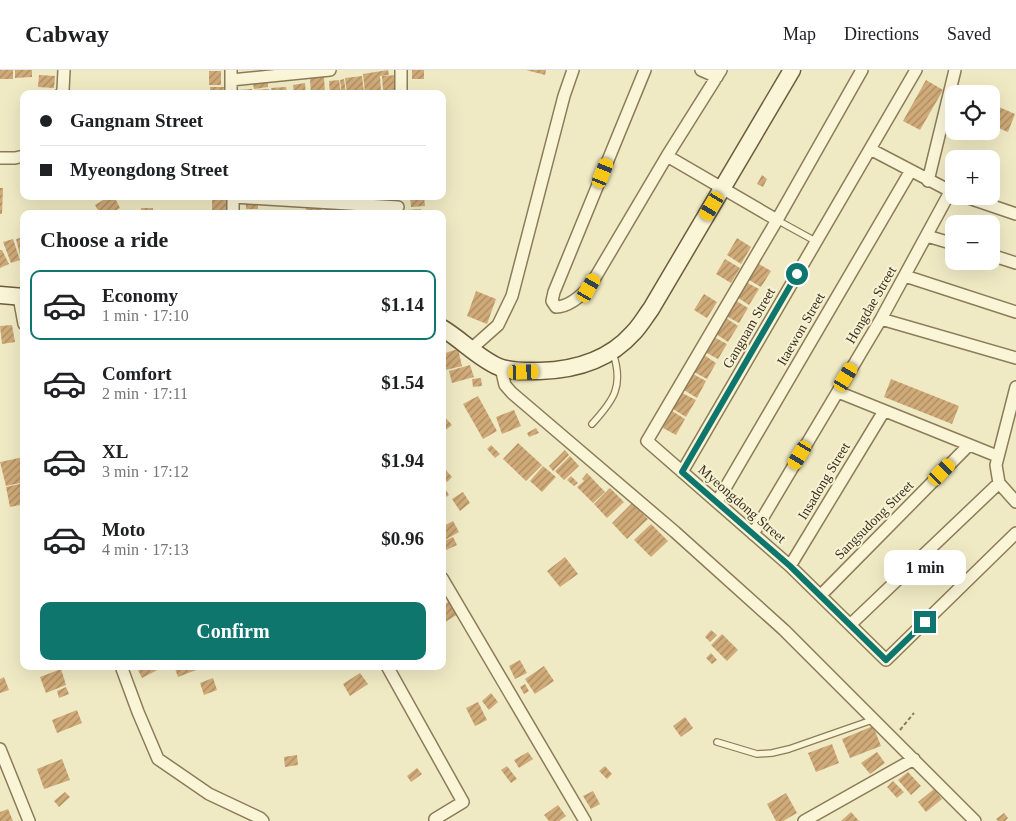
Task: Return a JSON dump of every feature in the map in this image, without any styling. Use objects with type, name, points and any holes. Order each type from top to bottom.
[{"type":"street","points":[[64,70],[64,90]]},
{"type":"street","points":[[231,90],[231,75],[330,70]]},
{"type":"street","points":[[401,70],[401,90]]},
{"type":"street","points":[[471,349],[498,325],[512,296],[564,96],[573,70]]},
{"type":"street","points":[[645,70],[554,292],[552,301],[556,307],[574,301],[589,288],[667,156],[719,73],[701,70]]},
{"type":"street","points":[[446,331],[486,360],[501,368],[524,372],[561,370],[589,363],[612,351],[633,334],[651,309],[792,70]]},
{"type":"street","name":"Myeongdong Street","points":[[862,70],[647,442],[822,595],[886,660],[1016,533]]},
{"type":"street","name":"Gangnam Street","points":[[682,472],[916,70]]},
{"type":"street","points":[[928,181],[955,70]]},
{"type":"street","points":[[870,149],[945,190]]},
{"type":"street","points":[[667,156],[777,220]]},
{"type":"street","points":[[0,158],[20,157]]},
{"type":"street","name":"Itaewon Street","points":[[717,502],[910,172]]},
{"type":"street","points":[[287,200],[398,206]]},
{"type":"street","name":"Hongdae Street","points":[[753,534],[881,319],[945,205]]},
{"type":"street","points":[[990,205],[1016,214]]},
{"type":"street","points":[[927,236],[945,241]]},
{"type":"street","points":[[1000,258],[1016,263]]},
{"type":"street","points":[[905,276],[1016,312]]},
{"type":"street","points":[[0,295],[20,297]]},
{"type":"street","points":[[881,319],[1016,358]]},
{"type":"street","points":[[501,368],[505,385],[512,393],[704,558],[784,630],[975,821]]},
{"type":"street","points":[[1016,387],[998,456],[996,473],[999,483],[1016,502]]},
{"type":"street","points":[[838,392],[998,456]]},
{"type":"street","name":"Insadong Street","points":[[790,566],[884,411]]},
{"type":"street","name":"Sangsudong Street","points":[[822,595],[969,445]]},
{"type":"street","points":[[851,624],[999,483]]},
{"type":"street","points":[[446,593],[585,821]]},
{"type":"street","points":[[122,670],[158,759],[209,794],[263,821]]},
{"type":"street","points":[[389,670],[463,802],[435,819]]},
{"type":"street","points":[[0,749],[29,821]]},
{"type":"street","points":[[804,821],[914,759]]},
{"type":"street","points":[[0,780],[8,771]]},
{"type":"lane","points":[[777,220],[816,242]]},
{"type":"lane","points":[[592,424],[609,405],[619,380],[618,367],[612,351]]},
{"type":"lane","points":[[718,742],[757,754],[772,753],[789,749],[875,719]]},
{"type":"path","points":[[894,738],[914,713]]},
{"type":"building","points":[[0,70],[13,70],[13,79],[0,79]]},
{"type":"building","points":[[15,70],[32,70],[32,77],[15,78]]},
{"type":"building","points":[[388,70],[389,75],[380,76],[381,90],[365,90],[363,74]]},
{"type":"building","points":[[412,70],[424,70],[424,79],[412,79]]},
{"type":"building","points":[[526,70],[546,70],[545,75]]},
{"type":"building","points":[[209,71],[221,71],[221,85],[209,85]]},
{"type":"building","points":[[39,75],[55,76],[54,88],[38,87]]},
{"type":"building","points":[[397,75],[398,89],[383,90],[382,76]]},
{"type":"building","points":[[362,76],[364,90],[346,90],[345,78]]},
{"type":"building","points":[[324,77],[325,90],[311,90],[310,78]]},
{"type":"building","points":[[344,79],[345,90],[341,90],[340,80]]},
{"type":"building","points":[[339,80],[340,90],[330,90],[329,81]]},
{"type":"building","points":[[926,80],[943,90],[920,130],[903,121]]},
{"type":"building","points":[[268,82],[268,87],[254,89],[253,83]]},
{"type":"building","points":[[305,83],[306,90],[294,90],[293,85]]},
{"type":"building","points":[[210,87],[229,87],[229,90],[210,90]]},
{"type":"building","points":[[286,87],[286,90],[271,90],[271,88]]},
{"type":"building","points":[[1000,107],[1015,114],[1008,132],[1000,129]]},
{"type":"building","points":[[762,175],[767,179],[763,187],[757,184]]},
{"type":"building","points":[[0,188],[3,188],[2,214],[0,214]]},
{"type":"building","points":[[103,200],[116,200],[120,208],[117,210],[98,210],[95,205]]},
{"type":"building","points":[[212,200],[230,200],[230,210],[212,210]]},
{"type":"building","points":[[377,200],[396,200],[396,204],[377,203]]},
{"type":"building","points":[[410,200],[424,200],[425,206],[411,207]]},
{"type":"building","points":[[246,204],[258,204],[258,209],[246,209]]},
{"type":"building","points":[[141,208],[153,208],[153,210],[141,210]]},
{"type":"building","points":[[306,208],[322,209],[322,210],[306,210]]},
{"type":"building","points":[[20,238],[20,255],[16,239]]},
{"type":"building","points":[[737,238],[751,247],[741,264],[727,255]]},
{"type":"building","points":[[13,239],[20,260],[11,263],[3,242]]},
{"type":"building","points":[[0,250],[2,250],[9,264],[0,268]]},
{"type":"building","points":[[725,259],[740,268],[731,283],[716,274]]},
{"type":"building","points":[[759,264],[771,271],[761,287],[749,280]]},
{"type":"building","points":[[746,282],[759,289],[749,305],[737,297]]},
{"type":"building","points":[[476,291],[496,299],[487,324],[467,316]]},
{"type":"building","points":[[704,294],[717,302],[707,318],[694,310]]},
{"type":"building","points":[[735,300],[748,308],[739,323],[726,316]]},
{"type":"building","points":[[726,318],[738,326],[728,342],[716,334]]},
{"type":"building","points":[[12,325],[15,342],[2,344],[0,326]]},
{"type":"building","points":[[714,337],[727,344],[718,359],[705,352]]},
{"type":"building","points":[[458,349],[462,366],[446,370],[446,353]]},
{"type":"building","points":[[704,355],[716,363],[707,379],[694,372]]},
{"type":"building","points":[[470,365],[474,377],[452,383],[449,371]]},
{"type":"building","points":[[693,374],[706,381],[697,398],[684,390]]},
{"type":"building","points":[[481,378],[482,386],[473,387],[472,379]]},
{"type":"building","points":[[891,379],[959,406],[952,424],[884,397]]},
{"type":"building","points":[[682,393],[696,400],[686,417],[673,409]]},
{"type":"building","points":[[478,396],[497,431],[483,439],[463,404]]},
{"type":"building","points":[[514,410],[521,426],[502,434],[496,417]]},
{"type":"building","points":[[672,411],[685,419],[676,435],[663,428]]},
{"type":"building","points":[[446,418],[452,425],[446,430]]},
{"type":"building","points":[[536,428],[539,433],[529,437],[527,433]]},
{"type":"building","points":[[518,443],[542,465],[526,481],[503,459]]},
{"type":"building","points":[[491,445],[500,454],[495,458],[487,449]]},
{"type":"building","points":[[565,450],[569,455],[553,471],[549,466]]},
{"type":"building","points":[[570,456],[579,466],[564,480],[555,471]]},
{"type":"building","points":[[20,458],[20,483],[6,486],[0,462]]},
{"type":"building","points":[[543,466],[556,477],[542,492],[530,481]]},
{"type":"building","points":[[446,470],[452,477],[446,481]]},
{"type":"building","points":[[587,473],[605,492],[593,503],[577,487],[584,481],[582,479]]},
{"type":"building","points":[[571,476],[578,483],[574,486],[567,480]]},
{"type":"building","points":[[20,484],[20,505],[10,507],[6,487]]},
{"type":"building","points":[[610,488],[624,502],[607,518],[594,504]]},
{"type":"building","points":[[463,492],[470,503],[460,511],[452,499]]},
{"type":"building","points":[[632,503],[648,519],[627,539],[612,523]]},
{"type":"building","points":[[453,521],[459,532],[446,539],[446,525]]},
{"type":"building","points":[[651,524],[668,541],[651,557],[634,540]]},
{"type":"building","points":[[453,537],[457,545],[446,550],[446,540]]},
{"type":"building","points":[[565,557],[578,574],[560,587],[547,571]]},
{"type":"building","points":[[450,601],[458,614],[446,622],[446,604]]},
{"type":"building","points":[[711,630],[717,635],[710,642],[705,637]]},
{"type":"building","points":[[722,634],[738,650],[727,661],[711,645]]},
{"type":"building","points":[[711,653],[717,660],[712,664],[706,658]]},
{"type":"building","points":[[520,660],[527,673],[515,679],[509,666]]},
{"type":"building","points":[[544,666],[554,681],[535,694],[525,679]]},
{"type":"building","points":[[61,670],[66,685],[46,693],[40,677]]},
{"type":"building","points":[[138,670],[157,670],[142,678]]},
{"type":"building","points":[[175,670],[196,670],[178,677]]},
{"type":"building","points":[[360,673],[368,684],[350,696],[343,684]]},
{"type":"building","points":[[4,677],[9,690],[0,693],[0,679]]},
{"type":"building","points":[[213,678],[217,690],[204,695],[200,683]]},
{"type":"building","points":[[525,684],[529,691],[524,694],[520,687]]},
{"type":"building","points":[[66,687],[69,694],[59,698],[57,691]]},
{"type":"building","points":[[491,693],[498,702],[489,710],[482,701]]},
{"type":"building","points":[[478,702],[487,720],[475,726],[466,708]]},
{"type":"building","points":[[77,710],[82,723],[57,733],[52,720]]},
{"type":"building","points":[[685,717],[693,728],[681,737],[673,726]]},
{"type":"building","points":[[873,726],[881,746],[850,758],[842,739]]},
{"type":"building","points":[[832,744],[839,763],[816,772],[808,753]]},
{"type":"building","points":[[528,752],[533,759],[519,768],[514,760]]},
{"type":"building","points":[[877,752],[885,763],[870,774],[861,763]]},
{"type":"building","points":[[297,755],[298,765],[285,767],[284,757]]},
{"type":"building","points":[[62,759],[70,780],[44,789],[37,769]]},
{"type":"building","points":[[507,766],[517,779],[511,783],[501,770]]},
{"type":"building","points":[[605,766],[612,774],[607,779],[599,771]]},
{"type":"building","points":[[417,768],[422,774],[411,782],[407,776]]},
{"type":"building","points":[[908,772],[921,786],[911,795],[898,780]]},
{"type":"building","points":[[893,781],[904,792],[897,798],[887,787]]},
{"type":"building","points":[[934,789],[942,799],[926,812],[918,802]]},
{"type":"building","points":[[593,791],[600,804],[591,809],[583,796]]},
{"type":"building","points":[[65,792],[70,797],[59,807],[54,801]]},
{"type":"building","points":[[786,793],[797,813],[783,821],[776,821],[767,804]]},
{"type":"building","points":[[558,805],[566,816],[559,821],[549,821],[544,815]]},
{"type":"building","points":[[8,809],[13,821],[0,821],[0,812]]},
{"type":"building","points":[[851,812],[859,821],[841,821]]},
{"type":"building","points":[[1004,813],[1008,818],[1005,821],[998,821],[996,819]]},
{"type":"route","points":[[797,274],[682,472],[822,595],[886,660],[925,622]]}]
